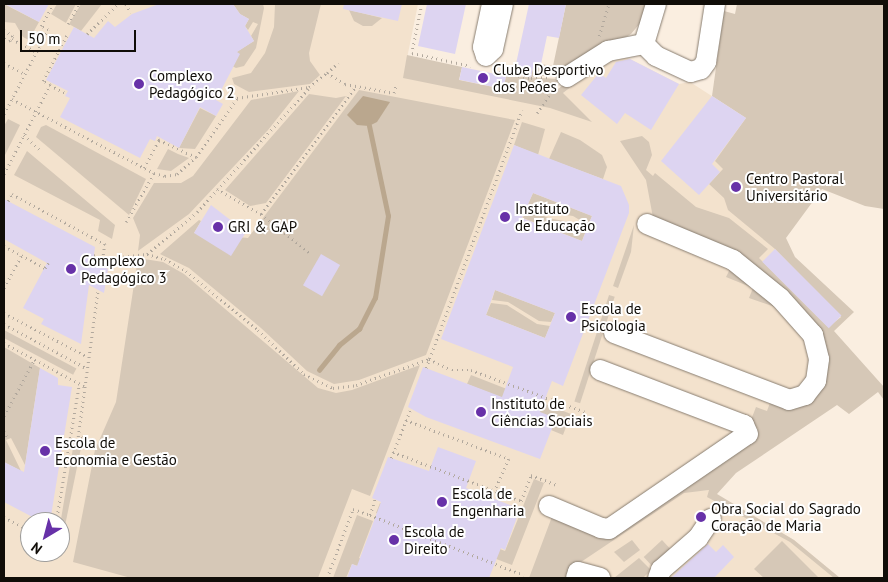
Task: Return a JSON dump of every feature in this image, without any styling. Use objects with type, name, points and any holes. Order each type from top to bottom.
[{"type":"lane","points":[[492,4],[483,47],[486,56],[493,49],[503,4]]},
{"type":"lane","points":[[644,44],[656,4]]},
{"type":"lane","points":[[644,44],[656,56],[680,68],[691,72],[701,69],[706,62],[715,4]]},
{"type":"lane","points":[[566,77],[587,62],[608,51],[644,44]]},
{"type":"lane","points":[[614,333],[789,400],[805,395],[816,381],[817,346],[809,328],[785,303],[738,263],[674,238],[647,224]]},
{"type":"lane","points":[[549,506],[601,528],[610,528],[748,434],[744,425],[600,370]]},
{"type":"lane","points":[[656,578],[698,538],[711,519]]},
{"type":"lane","points":[[576,578],[578,572],[600,578]]},
{"type":"path","points":[[4,114],[48,30],[41,26],[53,4]]},
{"type":"path","points":[[68,24],[78,4]]},
{"type":"path","points":[[87,34],[118,4]]},
{"type":"path","points":[[126,4],[131,13]]},
{"type":"path","points":[[587,62],[602,31],[609,4]]},
{"type":"path","points":[[4,30],[12,39],[36,52]]},
{"type":"path","points":[[66,94],[43,82],[68,34]]},
{"type":"path","points":[[4,39],[12,39]]},
{"type":"path","points":[[4,63],[25,74]]},
{"type":"path","points":[[147,254],[181,228],[309,87],[338,63]]},
{"type":"path","points":[[327,73],[356,86],[394,93],[396,84]]},
{"type":"path","points":[[4,174],[50,85]]},
{"type":"path","points":[[260,214],[356,86]]},
{"type":"path","points":[[12,99],[154,173],[177,174],[196,157],[236,98],[309,87]]},
{"type":"path","points":[[426,368],[522,110]]},
{"type":"path","points":[[24,135],[39,148]]},
{"type":"path","points":[[144,168],[158,140],[196,157]]},
{"type":"path","points":[[126,222],[154,173]]},
{"type":"path","points":[[217,189],[260,214],[310,253]]},
{"type":"path","points":[[8,201],[12,194],[104,244],[102,266]]},
{"type":"path","points":[[4,246],[45,268],[48,263]]},
{"type":"path","points":[[94,255],[103,259],[147,254],[164,259],[186,271],[258,330],[304,374],[320,384],[340,389],[429,360],[452,370],[471,370],[585,412]]},
{"type":"path","points":[[4,288],[21,256]]},
{"type":"path","points":[[92,440],[78,437],[98,290]]},
{"type":"path","points":[[4,313],[88,358]]},
{"type":"path","points":[[4,324],[87,368]]},
{"type":"path","points":[[4,343],[84,387]]},
{"type":"path","points":[[4,416],[34,360]]},
{"type":"path","points":[[58,512],[79,384]]},
{"type":"path","points":[[390,458],[411,408]]},
{"type":"path","points":[[406,420],[509,459],[495,491]]},
{"type":"path","points":[[4,432],[8,439]]},
{"type":"path","points":[[393,452],[521,501],[531,475],[557,485]]},
{"type":"path","points":[[370,515],[375,499]]},
{"type":"path","points":[[327,578],[353,509],[524,575]]},
{"type":"path","points":[[4,517],[20,526]]},
{"type":"shaded area","points":[[4,4],[418,4],[405,68],[536,96],[551,82],[563,93],[612,56],[620,54],[679,84],[690,82],[746,118],[775,249],[841,316],[829,327],[758,258],[862,372],[685,492],[709,490],[794,540],[840,578],[4,578]]},
{"type":"shaded area","points":[[4,4],[39,22],[29,40],[23,37],[15,23],[4,22]]},
{"type":"shaded area","points":[[57,4],[76,4],[66,23],[51,14]]},
{"type":"shaded area","points":[[81,4],[102,4],[81,31],[69,24]]},
{"type":"shaded area","points":[[233,4],[263,4],[264,8],[256,48],[244,66],[236,68],[232,66],[230,56],[254,41],[251,36],[258,24],[253,22],[248,30],[245,26],[249,19],[240,14]]},
{"type":"shaded area","points":[[275,4],[321,4],[309,53],[310,61],[320,75],[310,84],[249,92],[234,84],[232,78],[251,73],[265,53],[274,27]]},
{"type":"shaded area","points":[[566,4],[648,4],[641,22],[631,34],[563,74],[531,77],[534,63],[553,66]]},
{"type":"shaded area","points":[[737,4],[884,4],[884,209],[865,206],[822,189],[786,238],[795,257],[854,312],[834,331],[884,387],[884,400],[878,392],[849,414],[837,405],[736,473],[717,494],[794,540],[840,578],[834,578],[790,542],[707,497],[709,490],[684,493],[575,566],[570,578],[529,578],[553,514],[598,535],[756,437],[758,429],[751,420],[756,407],[767,411],[771,400],[817,393],[800,308],[654,223],[646,180],[620,141],[642,136],[649,142],[652,155],[646,170],[653,176],[655,173],[696,207],[729,218],[768,249],[759,258],[828,327],[841,317],[775,249],[728,210],[724,198],[709,184],[723,169],[715,161],[746,118],[712,96],[724,11],[735,14]]},
{"type":"shaded area","points":[[349,10],[382,18],[372,26],[363,26],[354,21]]},
{"type":"shaded area","points":[[407,55],[462,67],[459,80],[503,89],[506,76],[559,79],[554,85],[558,89],[581,71],[612,56],[563,93],[592,122],[550,108],[403,78]]},
{"type":"shaded area","points":[[359,90],[515,120],[426,355],[359,380],[334,384],[307,371],[261,328],[189,268],[160,254],[199,220],[201,221],[194,233],[248,238]]},
{"type":"shaded area","points":[[299,91],[268,130],[189,214],[138,251],[140,235],[133,218],[154,183],[181,183],[193,176],[251,100]]},
{"type":"shaded area","points":[[309,94],[336,98],[346,96],[266,203],[250,206],[225,190]]},
{"type":"shaded area","points":[[363,96],[390,102],[377,122],[369,126],[357,125],[347,115]]},
{"type":"shaded area","points":[[200,108],[216,116],[195,149],[179,148]]},
{"type":"shaded area","points":[[8,119],[20,125],[4,157],[4,126]]},
{"type":"shaded area","points":[[522,122],[545,129],[538,155],[514,145]]},
{"type":"shaded area","points":[[46,125],[146,179],[129,215],[36,137],[41,127]]},
{"type":"shaded area","points":[[561,132],[580,140],[602,155],[607,167],[603,179],[549,159]]},
{"type":"shaded area","points":[[168,149],[189,158],[171,171],[157,169]]},
{"type":"shaded area","points":[[27,151],[115,225],[112,239],[98,231],[100,220],[14,175]]},
{"type":"shaded area","points":[[533,193],[592,216],[588,225],[573,216],[537,211],[528,204]]},
{"type":"shaded area","points":[[527,208],[548,218],[580,224],[587,228],[582,241],[523,218]]},
{"type":"shaded area","points":[[634,225],[631,252],[618,288],[613,286]]},
{"type":"shaded area","points":[[138,258],[163,262],[184,274],[318,388],[336,393],[352,390],[420,365],[370,496],[352,489],[318,578],[131,578],[73,562],[95,450],[116,402]]},
{"type":"shaded area","points":[[731,267],[775,307],[749,298],[753,288],[726,277]]},
{"type":"shaded area","points":[[495,290],[555,313],[551,322],[539,321],[508,302],[492,300]]},
{"type":"shaded area","points":[[609,295],[615,297],[580,403],[574,402]]},
{"type":"shaded area","points":[[491,303],[507,305],[537,324],[550,326],[545,338],[486,315]]},
{"type":"shaded area","points":[[4,330],[76,368],[73,375],[4,338]]},
{"type":"shaded area","points":[[4,347],[40,368],[25,465],[11,438],[6,440],[21,471],[4,462]]},
{"type":"shaded area","points":[[471,375],[571,414],[563,435],[551,430],[556,419],[467,384]]},
{"type":"shaded area","points":[[74,442],[82,443],[68,512],[62,512]]},
{"type":"shaded area","points":[[534,479],[544,483],[512,565],[376,513],[380,503],[505,551]]},
{"type":"shaded area","points":[[357,515],[373,521],[359,558],[364,560],[361,567],[352,564],[346,578],[333,578]]},
{"type":"shaded area","points":[[632,540],[640,550],[624,562],[614,552]]},
{"type":"shaded area","points":[[662,540],[674,553],[656,570],[644,557]]},
{"type":"shaded area","points":[[782,541],[819,578],[764,578],[754,569]]},
{"type":"shaded area","points":[[639,558],[651,570],[643,578],[614,578]]},
{"type":"building","points":[[5,4],[49,4],[39,22]]},
{"type":"building","name":"Complexo Pedagógico 2","points":[[159,4],[233,4],[240,14],[249,19],[245,26],[254,41],[237,52],[240,54],[216,100],[223,104],[216,116],[200,107],[179,148],[157,136],[155,141],[150,139],[140,158],[60,117],[70,98],[65,96],[68,91],[46,80],[74,27],[94,38],[108,21],[115,27],[132,14]]},
{"type":"building","points":[[344,4],[402,4],[398,21],[343,9]]},
{"type":"building","points":[[427,4],[466,4],[455,54],[418,46]]},
{"type":"building","points":[[529,4],[566,4],[559,38],[547,36],[541,64],[534,63],[531,77],[514,73]]},
{"type":"building","points":[[630,59],[679,84],[651,130],[625,113],[617,124],[581,95],[599,73],[606,78],[616,62]]},
{"type":"building","points":[[462,67],[506,76],[503,89],[459,80]]},
{"type":"building","points":[[712,96],[746,118],[712,164],[720,172],[699,195],[661,161]]},
{"type":"building","points":[[514,145],[621,186],[629,205],[629,213],[563,386],[552,381],[540,412],[556,418],[540,459],[426,417],[408,407],[423,367],[502,397],[513,367],[441,339]],"holes":[[[533,193],[592,216],[582,241],[522,218]],[[495,290],[555,313],[545,338],[486,315]]]},
{"type":"building","name":"Complexo Pedagógico 3","points":[[4,199],[95,247],[93,262],[108,269],[104,293],[89,285],[81,344],[41,324],[44,319],[23,308],[47,263],[4,239]]},
{"type":"building","name":"GRI & GAP","points":[[211,205],[246,232],[231,256],[194,233]]},
{"type":"building","points":[[775,249],[841,315],[829,328],[762,262]]},
{"type":"building","points":[[321,254],[340,265],[322,296],[303,285]]},
{"type":"building","name":"Escola de Economia e Gestão","points":[[40,368],[58,378],[58,385],[72,387],[52,512],[23,512],[4,502],[4,462],[24,472]]},
{"type":"building","points":[[438,447],[476,461],[466,488],[520,509],[505,550],[501,548],[489,578],[347,578],[352,564],[357,566],[381,502],[372,498],[388,457],[429,471]]},
{"type":"building","points":[[708,544],[716,552],[723,545],[734,557],[714,578],[671,578]]},
{"type":"waterway","points":[[319,370],[339,345],[359,329],[375,298],[388,216],[369,126]]},
{"type":"place","name":"Clube Desportivo dos Peões","points":[[483,78]]},
{"type":"place","name":"Complexo Pedagógico 2","points":[[139,84]]},
{"type":"place","name":"Centro Pastoral Universitário","points":[[736,187]]},
{"type":"place","name":"Instituto de Educação","points":[[505,217]]},
{"type":"place","name":"GRI & GAP","points":[[218,227]]},
{"type":"place","name":"Complexo Pedagógico 3","points":[[71,269]]},
{"type":"place","name":"Escola de Psicologia","points":[[571,317]]},
{"type":"place","name":"Instituto de Ciências Sociais","points":[[481,412]]},
{"type":"place","name":"Escola de Economia e Gestão","points":[[45,451]]},
{"type":"place","name":"Escola de Engenharia","points":[[442,502]]},
{"type":"place","name":"Obra Social do Sagrado Coração de Maria","points":[[701,517]]},
{"type":"place","name":"Escola de Direito","points":[[394,540]]}]
